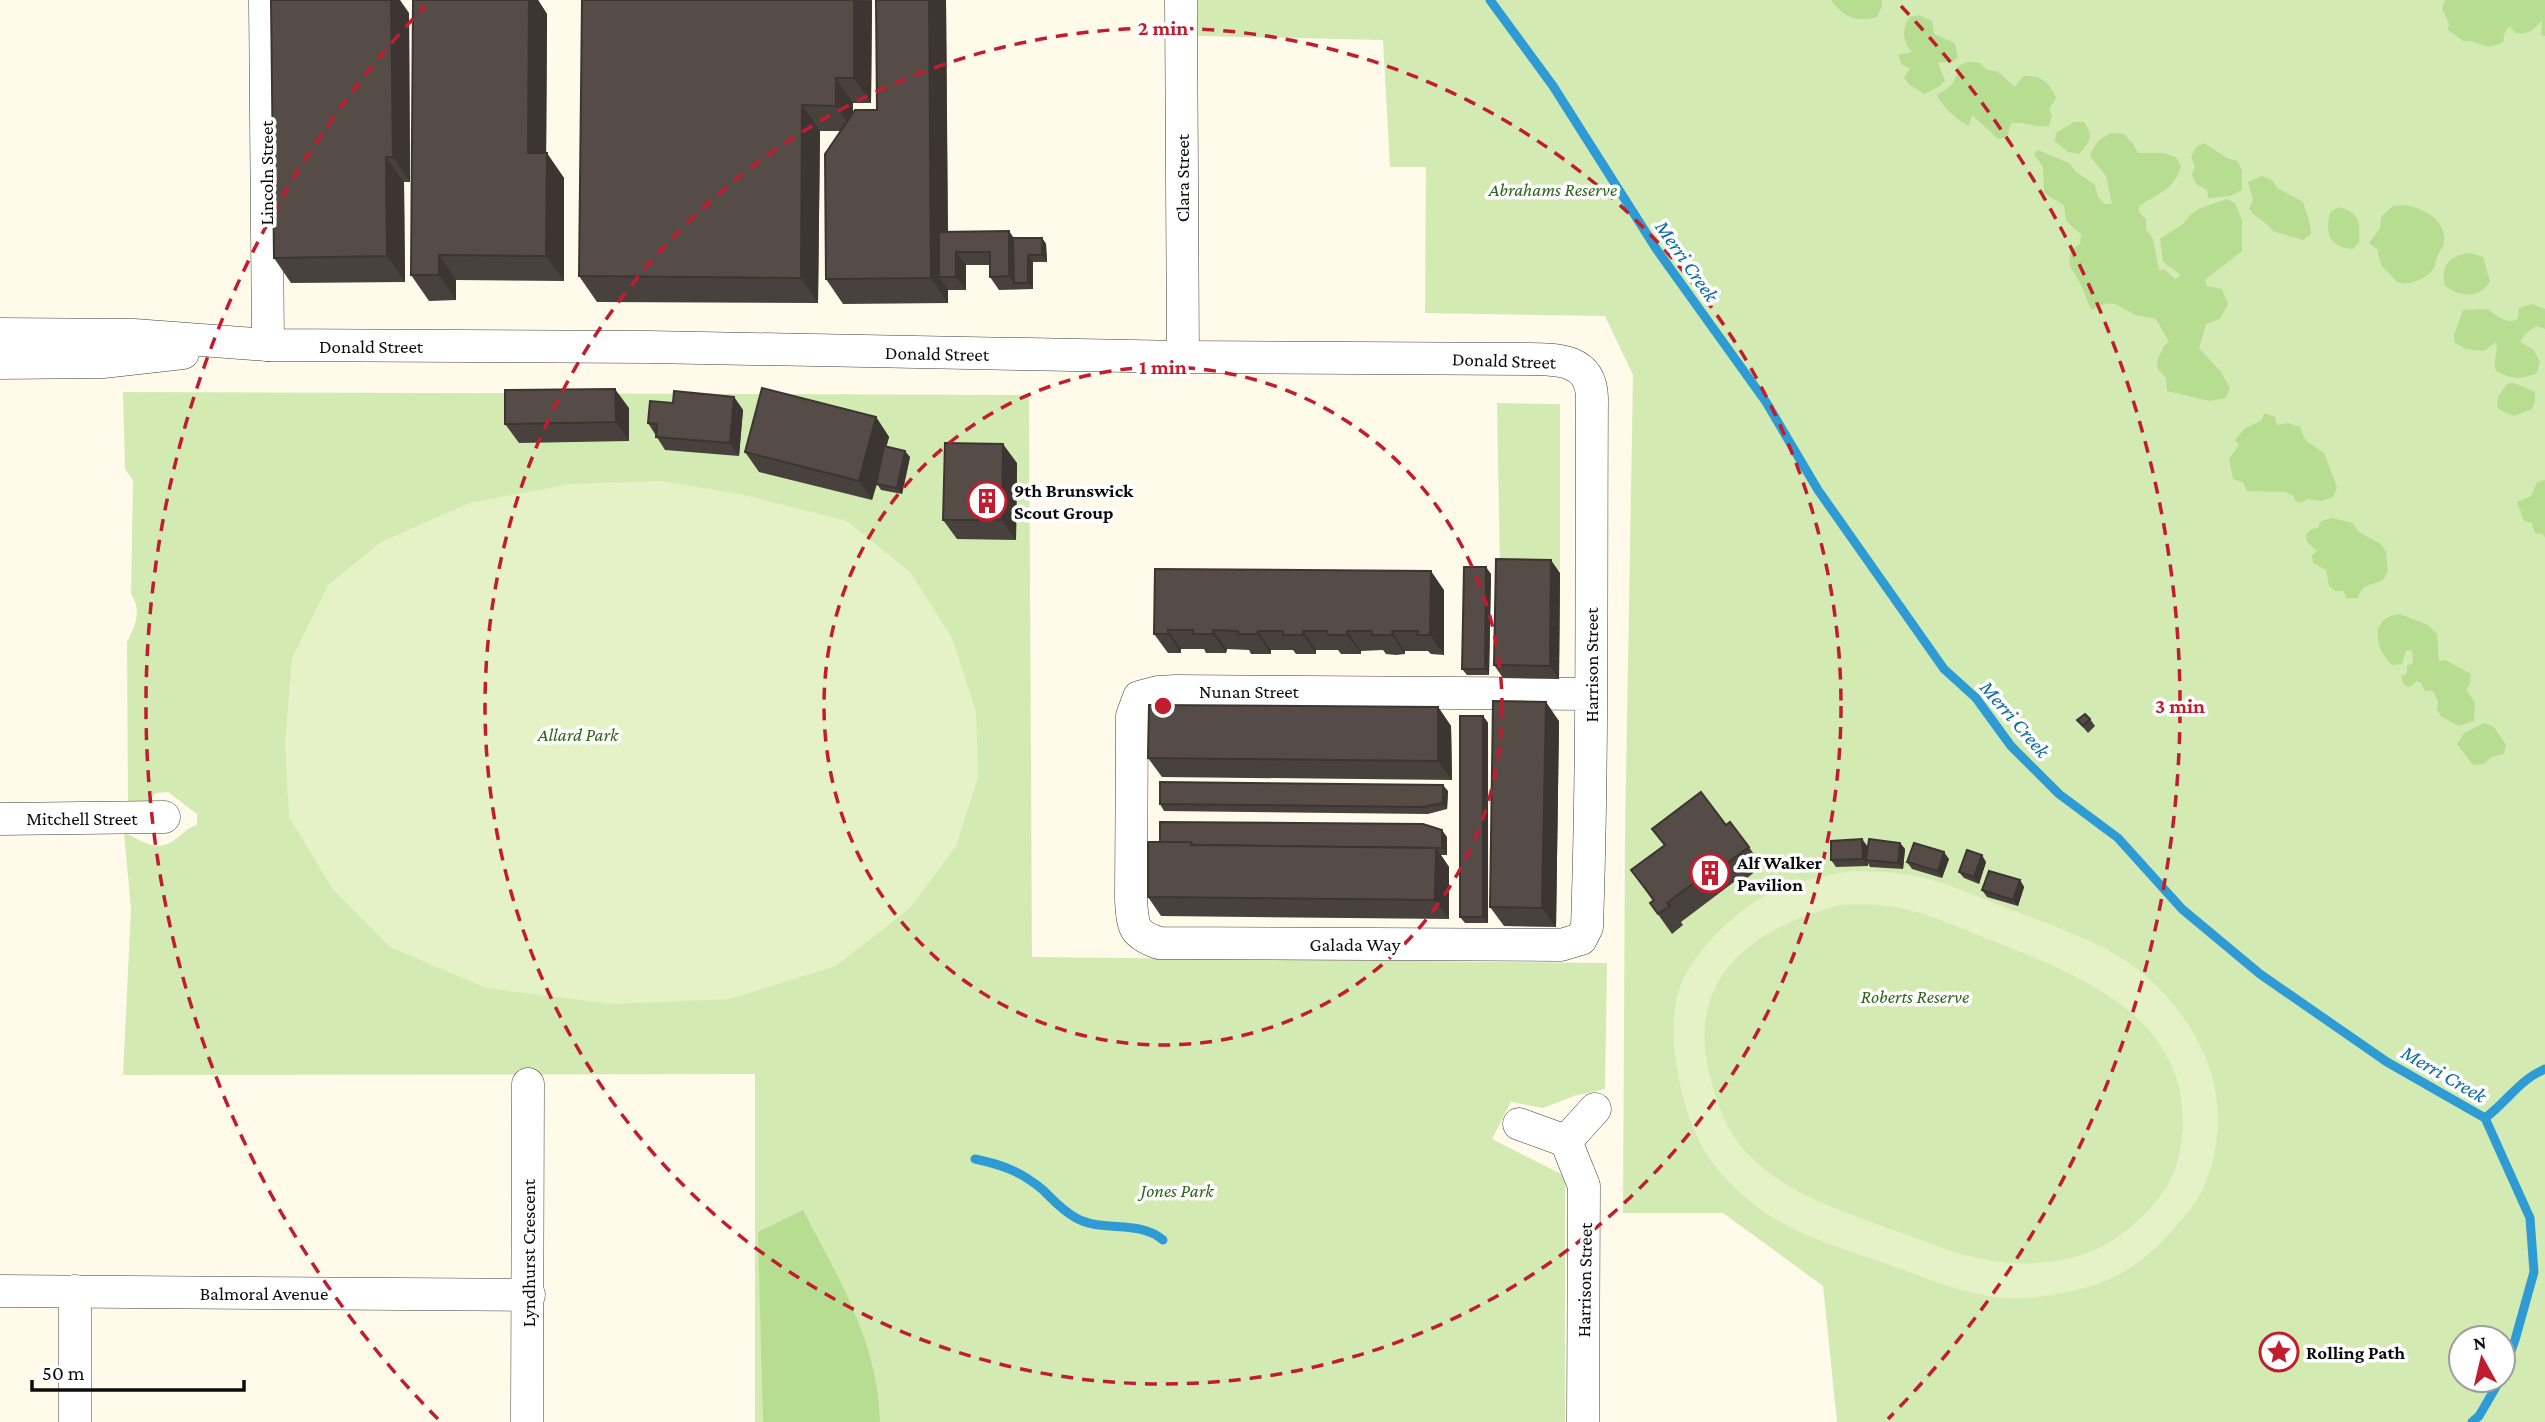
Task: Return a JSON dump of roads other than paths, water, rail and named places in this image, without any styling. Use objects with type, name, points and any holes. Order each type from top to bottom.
[{"type":"street","name":"Lincoln Street","points":[[265,0],[268,345]]},
{"type":"street","name":"Clara Street","points":[[1181,0],[1183,357]]},
{"type":"street","name":"Donald Street","points":[[0,334],[134,335],[268,345],[649,347],[1183,357],[1553,359],[1566,362],[1583,372],[1592,391]]},
{"type":"street","name":"Donald Street","points":[[0,363],[103,362],[268,345]]},
{"type":"street","name":"Harrison Street","points":[[1581,939],[1587,927],[1588,914],[1592,391]]},
{"type":"street","name":"Nunan Street","points":[[1133,928],[1132,716],[1139,697],[1176,691],[1591,694]]},
{"type":"street","name":"Mitchell Street","points":[[0,818],[164,817]]},
{"type":"street","name":"Galada Way","points":[[1133,928],[1144,938],[1159,943],[1561,945],[1581,939]]},
{"type":"street","name":"Lyndhurst Crescent","points":[[527,1422],[528,1084]]},
{"type":"street","points":[[1520,1124],[1566,1141],[1595,1109]]},
{"type":"street","name":"Harrison Street","points":[[1566,1141],[1584,1186],[1583,1422]]},
{"type":"street","name":"Balmoral Avenue","points":[[0,1291],[529,1295]]},
{"type":"street","points":[[75,1292],[75,1422]]},
{"type":"waterway","name":"Merri Creek","points":[[1490,0],[1553,86],[1657,250],[1766,402],[1818,490],[1944,669],[1976,698],[2011,746],[2059,794],[2118,838],[2182,909],[2260,974],[2387,1062],[2485,1118],[2530,1218],[2534,1272],[2517,1333]]},
{"type":"waterway","points":[[2485,1118],[2520,1085],[2545,1069]]},
{"type":"waterway","points":[[975,1159],[1019,1173],[1076,1218],[1098,1225],[1143,1230],[1163,1240]]},
{"type":"waterway","name":"Merri Creek","points":[[2472,1422],[2479,1416],[2492,1394]]},
{"type":"place","name":"9th Brunswick Scout Group","points":[[987,501]]},
{"type":"place","name":"Alf Walker Pavilion","points":[[1710,873]]},
{"type":"place","name":"Rolling Path","points":[[2279,1352]]},
{"type":"park label","name":"Abrahams Reserve","points":[[1553,189]]},
{"type":"park label","name":"Allard Park","points":[[578,734]]},
{"type":"park label","name":"Roberts Reserve","points":[[1915,996]]},
{"type":"park label","name":"Jones Park","points":[[1177,1190]]}]
